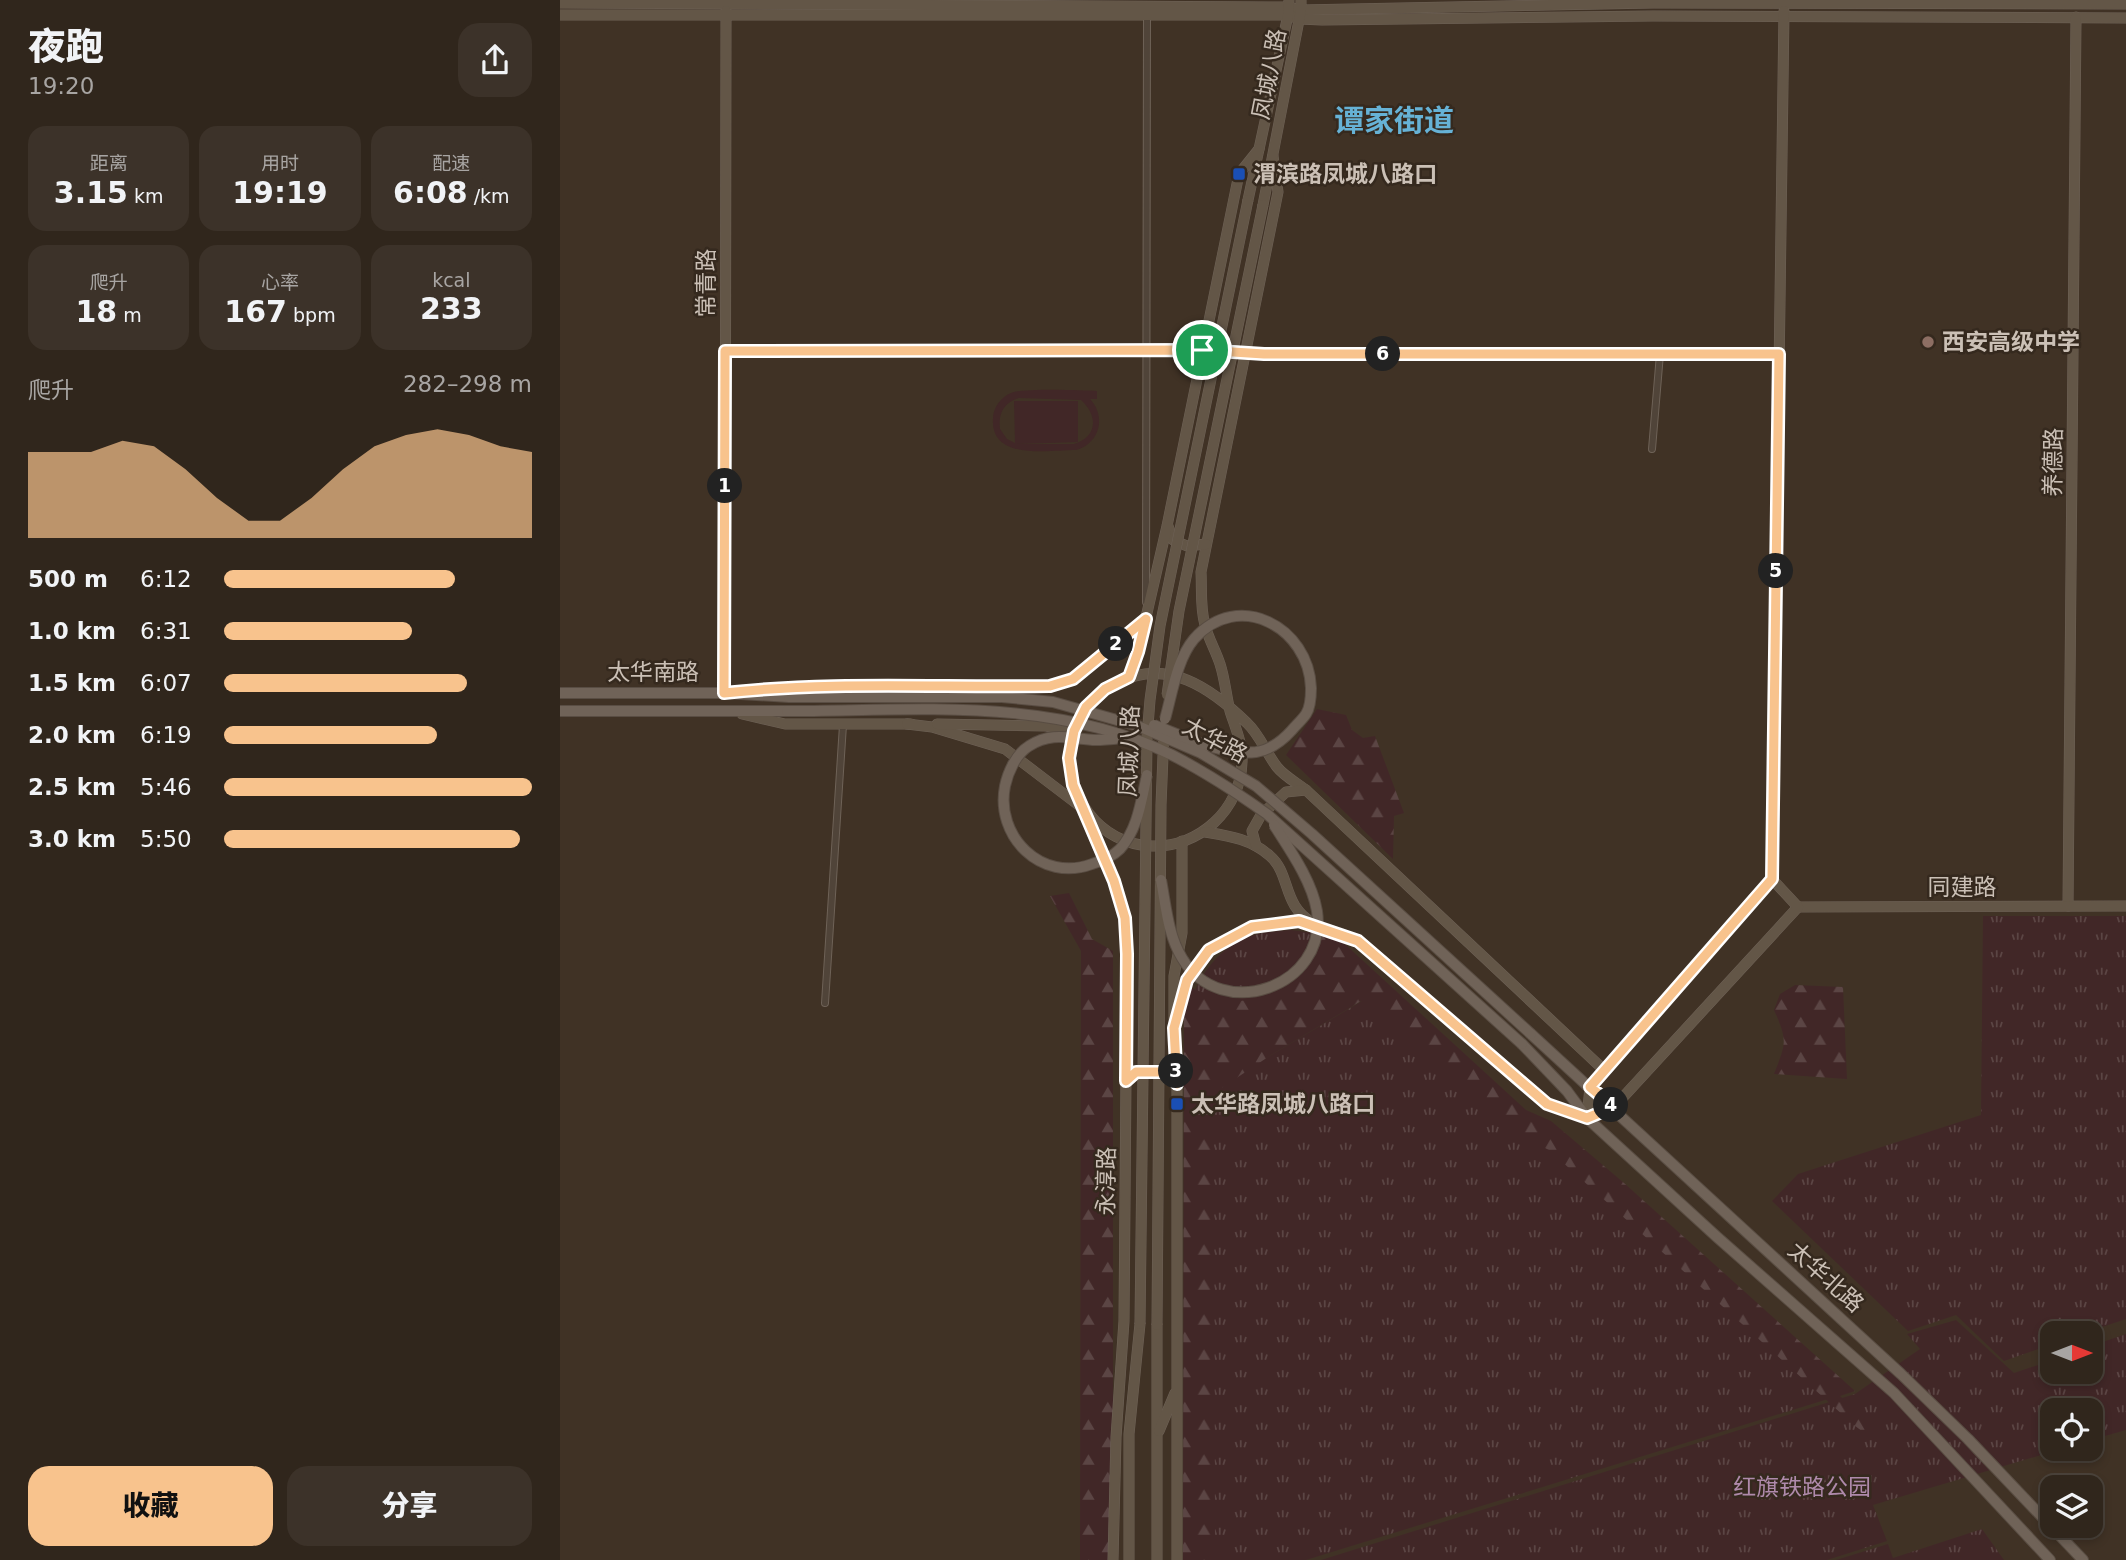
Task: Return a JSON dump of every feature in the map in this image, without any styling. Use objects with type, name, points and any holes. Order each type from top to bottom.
[{"type":"main road","points":[[1112,717],[1137,719],[1227,751],[1258,752],[1283,741],[1307,713],[1311,693],[1310,674],[1298,647],[1286,632],[1272,622],[1255,617],[1234,618],[1212,625],[1193,640],[1184,658],[1165,719]]},
{"type":"main road","name":"太华南路","points":[[560,693],[724,693],[789,697]]},
{"type":"main road","name":"太华路","points":[[789,697],[1002,696],[1053,702],[1112,717],[1201,753],[1255,786],[1312,834],[1531,1034]]},
{"type":"main road","name":"太华南路","points":[[560,711],[787,711]]},
{"type":"main road","name":"太华路","points":[[787,711],[1015,712],[1075,722],[1130,738],[1170,754],[1221,782],[1267,814],[1522,1044]]},
{"type":"main road","points":[[1130,738],[1096,740],[1057,735],[1027,746],[1008,771],[1004,791],[1004,814],[1014,840],[1032,859],[1055,868],[1085,867],[1105,859],[1118,850],[1130,834],[1139,813],[1147,775]]},
{"type":"main road","points":[[1161,880],[1170,930],[1182,958],[1200,979],[1236,993],[1262,991],[1294,974],[1315,941],[1317,911],[1301,868],[1267,814]]},
{"type":"main road","name":"太华北路","points":[[1531,1034],[1614,1107],[1729,1217],[1901,1374],[1968,1439],[2082,1560]]},
{"type":"main road","name":"太华北路","points":[[1522,1044],[1567,1091],[1587,1118],[1717,1237],[1895,1392],[2050,1560]]},
{"type":"street","points":[[560,3],[725,1],[1147,11]]},
{"type":"street","name":"常青路","points":[[724,693],[725,1]]},
{"type":"street","points":[[1653,2],[1653,16]]},
{"type":"street","points":[[1301,10],[1653,2],[2126,4]]},
{"type":"street","points":[[1587,1118],[1590,1087],[1772,879],[1784,3]]},
{"type":"street","points":[[560,15],[726,16],[1289,7],[1301,10],[1653,16],[2126,18]]},
{"type":"street","name":"凤城八路","points":[[1129,1434],[1140,1324],[1150,700],[1160,626],[1289,7]]},
{"type":"street","name":"凤城八路","points":[[1157,1435],[1161,880],[1165,719],[1179,611],[1301,10]]},
{"type":"street","points":[[724,693],[830,686],[1050,686],[1073,679],[1146,619],[1147,11]]},
{"type":"street","name":"养德路","points":[[2068,906],[2076,18]]},
{"type":"street","name":"凤城八路","points":[[1129,677],[1138,652],[1167,526],[1239,174],[1259,149]]},
{"type":"street","name":"凤城八路","points":[[1230,709],[1220,665],[1204,624],[1201,572],[1278,192],[1273,156]]},
{"type":"street","points":[[725,351],[1202,350],[1779,354]]},
{"type":"street","points":[[1653,449],[1660,354]]},
{"type":"street","points":[[1167,526],[1173,540],[1187,546],[1206,544]]},
{"type":"street","points":[[1085,810],[1073,785],[1069,758],[1074,731],[1086,707],[1105,689],[1129,677],[1156,673],[1183,677],[1208,690],[1249,724],[1279,769],[1306,790],[1605,1071]]},
{"type":"street","points":[[907,724],[932,727],[1005,749],[1085,810],[1104,829],[1127,842],[1153,847],[1182,841],[1205,832],[1224,813],[1238,789],[1242,762],[1239,734],[1230,709]]},
{"type":"street","points":[[724,710],[785,724],[1046,726],[1074,731]]},
{"type":"street","points":[[825,1003],[843,725]]},
{"type":"street","points":[[1256,846],[1252,831],[1261,814],[1286,792],[1306,790]]},
{"type":"street","name":"永淳路","points":[[1085,810],[1114,881],[1125,918],[1127,954],[1124,1321],[1116,1437],[1113,1560]]},
{"type":"street","points":[[1205,832],[1245,839],[1272,857],[1284,880],[1290,901],[1306,919],[1331,932]]},
{"type":"street","points":[[1177,1560],[1177,1084],[1174,976],[1182,933],[1182,841]]},
{"type":"street","points":[[1174,1028],[1187,980],[1209,950],[1252,927],[1299,921],[1358,941],[1547,1104],[1587,1118],[1614,1107],[1798,907],[1772,879]]},
{"type":"street","name":"同建路","points":[[1798,907],[2126,906]]},
{"type":"street","points":[[1126,1081],[1136,1072],[1168,1072],[1177,1084]]},
{"type":"street","points":[[1124,1321],[1124,1390],[1129,1434],[1129,1560]]},
{"type":"street","points":[[1157,1560],[1157,1435],[1177,1389]]},
{"type":"green space","points":[[1039,390],[1097,391],[1097,399],[1090,399],[1098,414],[1098,429],[1084,447],[1076,450],[1023,450],[1001,441],[995,432],[994,410],[1001,400],[1011,393]],"holes":[[[1019,398],[1081,400],[1090,412],[1093,425],[1088,436],[1082,441],[1074,444],[1016,444],[1078,442],[1078,401],[1014,401],[1015,443],[1007,439],[1000,429],[1003,409],[1009,403]]]},
{"type":"green space","points":[[1317,709],[1346,715],[1352,730],[1363,738],[1375,736],[1404,813],[1394,816],[1393,859],[1286,755]]},
{"type":"green space","points":[[1069,893],[1092,939],[1113,951],[1113,1560],[1080,1560],[1081,951],[1050,896]]},
{"type":"green space","points":[[1983,916],[2126,916],[2126,1319],[2104,1326],[2104,1321],[2040,1321],[2040,1349],[2004,1361],[1956,1315],[1908,1331],[1772,1201],[1798,1174],[1981,1115]]},
{"type":"green space","points":[[1291,930],[1321,934],[1352,951],[1184,1061],[1189,1009],[1199,983],[1214,960],[1235,943],[1248,937]]},
{"type":"green space","points":[[1318,931],[1336,936],[1526,1110],[1551,1121],[1624,1183],[1855,1391],[1840,1396],[1881,1433],[1872,1439],[1854,1425],[1549,1150],[1509,1130],[1361,1001],[1214,1093],[1215,1560],[1183,1560],[1184,985],[1226,1002],[1264,999],[1304,970]]},
{"type":"green space","points":[[1795,985],[1843,987],[1847,1079],[1774,1074],[1784,1042],[1774,1010],[1780,994]]},
{"type":"green space","points":[[1367,998],[1549,1145],[1828,1399],[1306,1560],[1212,1560],[1214,1089]]},
{"type":"green space","name":"红旗铁路公园","points":[[1956,1320],[2014,1373],[2040,1364],[2040,1384],[2104,1384],[2104,1342],[2126,1334],[2126,1430],[2103,1437],[2103,1398],[2040,1398],[2040,1455],[1873,1505],[1887,1541],[1827,1560],[1321,1560],[1855,1394],[1920,1349],[1907,1334]]},
{"type":"green space","points":[[1982,1529],[2004,1560],[1836,1560],[1888,1544],[1893,1558]]},
{"type":"place","name":"渭滨路凤城八路口","points":[[1239,174]]},
{"type":"place","name":"西安高级中学","points":[[1928,342]]},
{"type":"place","name":"太华路凤城八路口","points":[[1177,1104]]},
{"type":"district","name":"谭家街道","points":[[1394,120]]},
{"type":"route","points":[[1202,350],[1264,354],[1779,354],[1772,879],[1590,1087],[1614,1107],[1587,1118],[1547,1104],[1358,941],[1299,921],[1252,927],[1209,950],[1187,980],[1174,1028],[1177,1084],[1168,1072],[1136,1072],[1126,1081],[1125,918],[1114,881],[1073,785],[1069,758],[1074,731],[1086,707],[1105,689],[1129,677],[1146,619],[1073,679],[1050,686],[830,686],[724,693],[725,351],[1202,350]]}]
